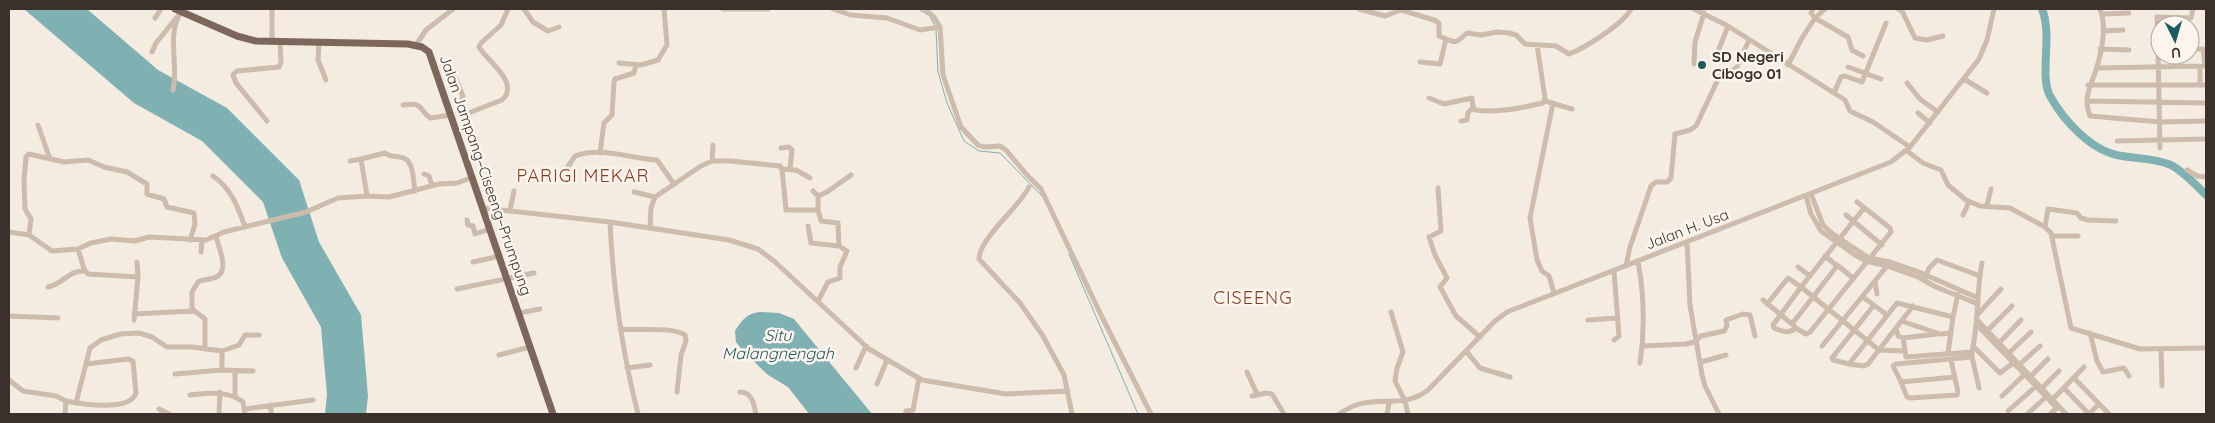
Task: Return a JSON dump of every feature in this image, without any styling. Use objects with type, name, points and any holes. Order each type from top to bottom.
[{"type":"main road","points":[[178,12],[248,40],[416,45]]},
{"type":"main road","name":"Jalan Jampang–Ciseeng–Prumpung","points":[[416,45],[426,49],[432,56],[553,414]]},
{"type":"street","points":[[155,18],[161,9]]},
{"type":"street","points":[[267,122],[236,83],[233,75],[237,72],[278,67],[281,62],[276,42],[272,9]]},
{"type":"street","points":[[416,45],[429,27],[452,9]]},
{"type":"street","points":[[455,77],[462,95],[460,104],[466,114],[502,100],[506,96],[508,89],[504,79],[479,46],[501,25],[508,9]]},
{"type":"street","points":[[524,9],[538,25],[548,31],[559,27]]},
{"type":"street","points":[[619,63],[636,65],[657,61],[666,49],[664,9]]},
{"type":"street","points":[[723,9],[768,9]]},
{"type":"street","points":[[833,9],[850,15],[887,18],[920,30],[940,27]]},
{"type":"street","points":[[925,9],[934,17],[940,27],[943,75],[960,127],[981,146],[998,146],[1006,150],[1041,188],[1102,317],[1151,414]]},
{"type":"street","points":[[1359,9],[1385,16],[1401,10],[1434,20],[1439,23],[1439,36],[1459,42],[1467,33],[1481,35],[1500,32],[1514,34],[1525,44],[1556,46],[1567,53],[1572,53],[1613,28],[1625,19],[1631,9]]},
{"type":"street","points":[[1694,9],[1728,26],[1845,100],[1850,111],[1873,122],[1909,149],[1923,163],[1941,170],[1948,185],[1969,202],[1980,206],[2010,208],[2045,228],[2053,236],[2071,328],[2140,349],[2206,348]]},
{"type":"street","points":[[1813,9],[1811,13],[1815,18],[1848,37],[1852,50],[1863,56]]},
{"type":"street","points":[[1788,65],[1815,18],[1825,9]]},
{"type":"street","points":[[1898,9],[1902,11],[1914,38],[1927,40],[1942,36]]},
{"type":"street","name":"Jalan H. Usa","points":[[1339,414],[1356,405],[1389,403],[1416,398],[1428,390],[1480,337],[1508,312],[1891,162],[1909,149],[1982,54],[1994,9]]},
{"type":"street","points":[[2129,13],[2101,11],[2103,31],[2097,68],[2088,86],[2087,101],[2089,114],[2092,117],[2160,122],[2206,121]]},
{"type":"street","points":[[152,52],[156,43],[178,12]]},
{"type":"street","points":[[173,90],[175,77],[173,36],[178,12]]},
{"type":"street","points":[[1694,64],[1695,42],[1704,13]]},
{"type":"street","points":[[1834,93],[1841,77],[1845,76],[1862,82],[1886,23]]},
{"type":"street","points":[[1717,54],[1728,26]]},
{"type":"street","points":[[2103,31],[2124,30]]},
{"type":"street","points":[[1420,62],[1440,64],[1446,39]]},
{"type":"street","points":[[1626,266],[1630,247],[1651,186],[1656,182],[1667,182],[1671,178],[1675,134],[1690,130],[1696,126],[1721,73],[1734,70],[1737,67],[1749,40]]},
{"type":"street","points":[[319,42],[318,60],[326,80]]},
{"type":"street","points":[[1537,45],[1545,100]]},
{"type":"street","points":[[2088,86],[2203,85],[2203,49],[2200,49]]},
{"type":"street","points":[[2100,50],[2129,50]]},
{"type":"street","points":[[600,153],[604,123],[610,118],[613,110],[614,82],[634,73],[636,65]]},
{"type":"street","points":[[1848,67],[1881,79]]},
{"type":"street","points":[[2159,67],[2160,148]]},
{"type":"street","points":[[2097,68],[2204,67]]},
{"type":"street","points":[[1964,79],[1987,94]]},
{"type":"street","points":[[1907,83],[1920,99],[1938,112]]},
{"type":"street","points":[[1429,98],[1444,104],[1472,98],[1473,107],[1468,113],[1466,120],[1461,121]]},
{"type":"street","points":[[1545,100],[1572,109]]},
{"type":"street","points":[[1473,107],[1476,110],[1502,112],[1543,103],[1545,100]]},
{"type":"street","points":[[2087,101],[2206,103]]},
{"type":"street","points":[[403,105],[415,103],[430,118],[451,115]]},
{"type":"street","points":[[1553,103],[1530,218],[1537,260],[1542,271],[1548,276],[1554,293]]},
{"type":"street","points":[[1918,113],[1930,123]]},
{"type":"street","points":[[38,125],[50,159]]},
{"type":"street","points":[[2117,141],[2206,139]]},
{"type":"street","points":[[712,161],[713,145]]},
{"type":"street","points":[[782,148],[792,150],[790,169]]},
{"type":"street","points":[[350,161],[385,153],[389,156],[406,158],[410,162],[416,191]]},
{"type":"street","points":[[567,168],[575,156],[600,153],[657,160],[662,164],[674,184]]},
{"type":"street","points":[[29,235],[32,220],[25,211],[24,180],[26,157],[29,154],[64,162],[88,160],[104,167],[127,172],[142,180],[147,184],[148,194],[164,198],[167,207],[194,212],[195,224],[190,240]]},
{"type":"street","points":[[361,159],[367,196]]},
{"type":"street","points":[[650,228],[651,208],[655,197],[701,166],[712,161],[737,161],[775,165],[782,169],[796,170],[810,178]]},
{"type":"street","points":[[782,169],[786,210],[818,210]]},
{"type":"street","points":[[2188,170],[2197,176],[2206,177]]},
{"type":"street","points":[[424,174],[429,176],[432,186]]},
{"type":"street","points":[[818,196],[851,175]]},
{"type":"street","points":[[213,176],[227,188],[238,207],[245,227]]},
{"type":"street","points":[[9,232],[29,235],[52,251],[78,249],[90,243],[111,239],[135,241],[149,237],[202,240],[306,212],[332,200],[367,196],[384,198],[432,186],[458,183],[473,177]]},
{"type":"street","points":[[1029,187],[1021,202],[985,242],[979,259],[1029,313],[1060,367],[1072,414]]},
{"type":"street","points":[[1438,188],[1440,230],[1430,237],[1432,249],[1447,278],[1440,287],[1456,316],[1480,337]]},
{"type":"street","points":[[1987,205],[1991,189]]},
{"type":"street","points":[[510,210],[514,190]]},
{"type":"street","points":[[813,190],[818,196],[820,221],[838,223],[839,246]]},
{"type":"street","points":[[634,192],[655,197]]},
{"type":"street","points":[[1808,195],[1823,225],[1837,241],[1868,260],[1881,262],[1925,278],[1978,301]]},
{"type":"street","points":[[1857,202],[1892,230],[1882,244],[1853,278],[1828,310],[1808,334],[1794,326],[1765,302],[1788,278],[1813,296],[1828,310],[1879,350],[1904,351]]},
{"type":"street","points":[[1963,215],[1969,202]]},
{"type":"street","points":[[484,208],[610,222],[729,240],[758,248],[866,346],[919,378],[1006,394],[1065,391]]},
{"type":"street","points":[[1837,265],[1813,296],[1794,326],[1793,331],[1783,332],[1774,328],[1774,322],[1779,314],[1864,208]]},
{"type":"street","points":[[2045,228],[2048,209],[2077,214],[2081,218],[2088,220],[2116,221]]},
{"type":"street","points":[[1846,215],[1882,244]]},
{"type":"street","points":[[467,220],[468,225],[473,226],[474,233],[490,229]]},
{"type":"street","points":[[610,222],[612,263],[620,329],[626,368],[638,414]]},
{"type":"street","points":[[808,226],[811,243],[839,246],[847,251],[840,267],[840,278],[828,282],[818,301]]},
{"type":"street","points":[[205,349],[205,319],[194,311],[191,302],[194,285],[200,280],[217,277],[221,271],[222,257],[216,236]]},
{"type":"street","points":[[2053,236],[2078,236]]},
{"type":"street","points":[[201,252],[202,240]]},
{"type":"street","points":[[135,241],[137,248]]},
{"type":"street","points":[[1688,242],[1690,305],[1705,386],[1719,414]]},
{"type":"street","points":[[78,249],[85,271]]},
{"type":"street","points":[[472,262],[500,256]]},
{"type":"street","points":[[1825,256],[1853,278]]},
{"type":"street","points":[[1925,278],[1929,268],[1936,260],[1980,276]]},
{"type":"street","points":[[1638,261],[1643,314],[1643,346],[1640,363]]},
{"type":"street","points":[[137,262],[138,277],[134,317],[194,311]]},
{"type":"street","points":[[1881,262],[1887,266],[1925,278]]},
{"type":"street","points":[[1979,388],[1972,355],[1978,314],[1982,263]]},
{"type":"street","points":[[1822,346],[1887,266]]},
{"type":"street","points":[[1798,267],[1810,276]]},
{"type":"street","points":[[48,287],[58,285],[76,271],[85,271],[91,275],[138,277]]},
{"type":"street","points":[[1614,271],[1619,336],[1614,340]]},
{"type":"street","points":[[457,289],[534,273]]},
{"type":"street","points":[[1875,282],[1877,294]]},
{"type":"street","points":[[1978,314],[2000,289]]},
{"type":"street","points":[[1948,353],[1958,293]]},
{"type":"street","points":[[1863,297],[1887,315]]},
{"type":"street","points":[[1849,364],[1896,303],[1953,317]]},
{"type":"street","points":[[1874,305],[1832,358],[1833,361],[1866,365],[1913,306]]},
{"type":"street","points":[[1987,331],[2012,306]]},
{"type":"street","points":[[519,313],[540,309]]},
{"type":"street","points":[[1391,312],[1403,352],[1396,368],[1394,382],[1404,401],[1408,414]]},
{"type":"street","points":[[1643,346],[1686,344],[1696,338],[1724,331],[1727,326],[1726,320],[1746,314],[1750,315],[1755,336]]},
{"type":"street","points":[[9,316],[58,318]]},
{"type":"street","points":[[1588,320],[1617,318]]},
{"type":"street","points":[[1999,343],[2021,320]]},
{"type":"street","points":[[1901,321],[1940,334]]},
{"type":"street","points":[[1977,323],[2009,353],[2016,365],[2031,376],[2062,414]]},
{"type":"street","points":[[1977,323],[2035,387],[2066,414]]},
{"type":"street","points":[[1896,328],[1898,336],[1904,338],[1951,333]]},
{"type":"street","points":[[620,329],[656,330],[684,334],[686,341],[681,356],[677,392]]},
{"type":"street","points":[[2009,353],[2031,332]]},
{"type":"street","points":[[76,403],[90,348],[96,342],[129,333],[147,335],[167,347],[222,351],[239,345],[245,336],[259,335]]},
{"type":"street","points":[[2090,333],[2097,361],[2103,372],[2124,368],[2129,376]]},
{"type":"street","points":[[1904,338],[1904,355],[1908,357],[1948,353],[1972,355]]},
{"type":"street","points":[[856,368],[866,346]]},
{"type":"street","points":[[1973,346],[2000,373],[2016,365],[2040,346]]},
{"type":"street","points":[[499,355],[530,347]]},
{"type":"street","points":[[2161,349],[2162,386]]},
{"type":"street","points":[[222,351],[222,370]]},
{"type":"street","points":[[1466,351],[1480,368],[1510,378]]},
{"type":"street","points":[[1701,362],[1726,355]]},
{"type":"street","points":[[1951,360],[1958,392],[1957,396],[1907,397],[1893,368],[1894,364],[1951,360],[1972,355]]},
{"type":"street","points":[[2031,376],[2048,359]]},
{"type":"street","points":[[9,380],[24,391],[56,396],[76,403],[120,404],[131,402],[136,396],[134,364],[131,360],[86,364]]},
{"type":"street","points":[[877,384],[887,360]]},
{"type":"street","points":[[626,368],[650,365]]},
{"type":"street","points":[[2027,414],[2064,388],[2084,367]]},
{"type":"street","points":[[175,374],[222,370],[253,371]]},
{"type":"street","points":[[235,371],[235,397]]},
{"type":"street","points":[[2042,388],[2059,371]]},
{"type":"street","points":[[1247,372],[1254,395],[1272,394],[1284,414]]},
{"type":"street","points":[[2002,396],[2024,375]]},
{"type":"street","points":[[1900,382],[1954,377]]},
{"type":"street","points":[[906,414],[906,411],[913,410],[919,378]]},
{"type":"street","points":[[2074,378],[2109,414]]},
{"type":"street","points":[[2008,411],[2035,387]]},
{"type":"street","points":[[2064,388],[2089,414],[2099,404]]},
{"type":"street","points":[[219,414],[220,392]]},
{"type":"street","points":[[190,394],[220,392],[243,402],[245,411],[271,405],[313,400]]},
{"type":"street","points":[[740,392],[745,392],[750,396],[756,414]]},
{"type":"street","points":[[65,414],[66,401]]},
{"type":"street","points":[[1387,414],[1389,403]]},
{"type":"street","points":[[271,405],[271,414]]},
{"type":"street","points":[[2050,414],[2057,408]]},
{"type":"street","points":[[159,409],[169,414]]},
{"type":"water","points":[[24,9],[87,9],[158,70],[227,108],[299,180],[319,242],[361,315],[368,396],[366,414],[325,414],[327,395],[321,327],[282,258],[263,202],[202,141],[134,103]]},
{"type":"water","name":"Situ Malangnengah","points":[[760,312],[779,313],[794,319],[872,414],[809,414],[788,387],[768,375],[736,342],[735,331],[740,324],[748,316]]},
{"type":"waterway","points":[[918,9],[930,16],[935,26]]},
{"type":"waterway","points":[[2042,9],[2046,31],[2047,87],[2056,106],[2071,125],[2090,142],[2111,153],[2159,161],[2171,165],[2185,175],[2206,195]]},
{"type":"waterway","points":[[936,29],[938,72],[947,103],[964,141],[979,151],[1000,153],[1042,196]]},
{"type":"waterway","points":[[1069,254],[1138,414]]},
{"type":"place","name":"SD Negeri Cibogo 01","points":[[1702,65]]},
{"type":"district","name":"PARIGI MEKAR","points":[[583,175]]},
{"type":"district","name":"CISEENG","points":[[1253,297]]}]
